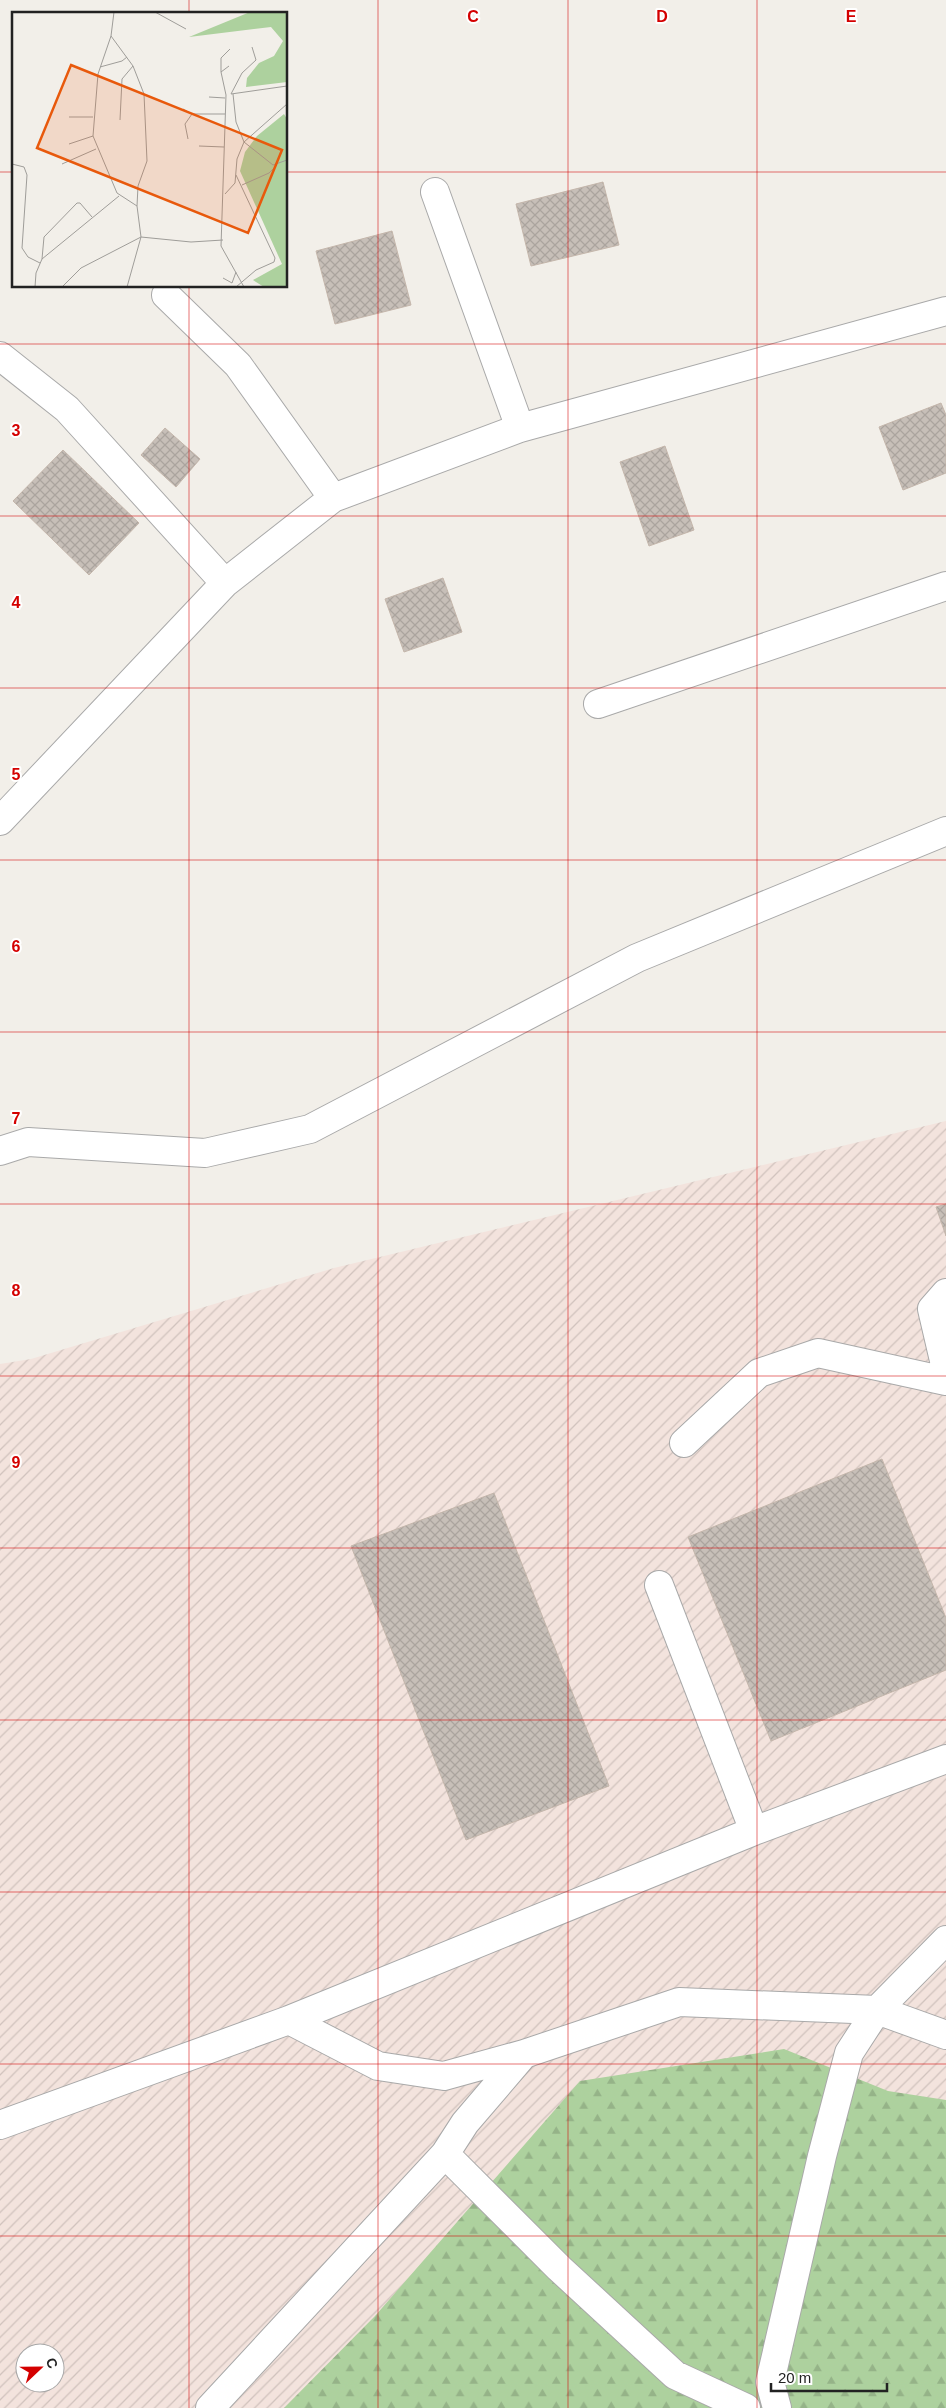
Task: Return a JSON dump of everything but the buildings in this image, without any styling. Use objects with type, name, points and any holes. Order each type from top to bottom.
[{"type":"street","points":[[435,192],[520,428]]},
{"type":"street","points":[[166,295],[238,366],[332,498]]},
{"type":"street","points":[[0,821],[224,583],[332,498],[520,428],[946,311]]},
{"type":"street","points":[[0,356],[67,410],[224,583]]},
{"type":"street","points":[[598,704],[946,586]]},
{"type":"street","points":[[0,1151],[28,1142],[205,1153],[310,1129],[637,958],[946,831]]},
{"type":"street","points":[[946,1293],[932,1309],[946,1369]]},
{"type":"street","points":[[684,1443],[759,1374],[818,1353],[946,1381]]},
{"type":"street","points":[[659,1585],[754,1831]]},
{"type":"street","points":[[0,2125],[289,2020],[754,1831],[946,1759]]},
{"type":"street","points":[[776,2408],[770,2382],[822,2156],[849,2053],[877,2010],[946,1940]]},
{"type":"street","points":[[289,2020],[378,2066],[444,2076],[524,2054],[679,2002],[877,2010],[946,2035]]},
{"type":"street","points":[[210,2408],[445,2154],[465,2123],[524,2054]]},
{"type":"street","points":[[445,2154],[559,2268],[675,2375],[746,2408]]},
{"type":"shaded area","points":[[946,1121],[946,2408],[0,2408],[0,1364],[31,1359],[334,1268]]},
{"type":"green space","points":[[784,2049],[888,2091],[946,2100],[946,2408],[284,2408],[375,2316],[580,2081]]}]
